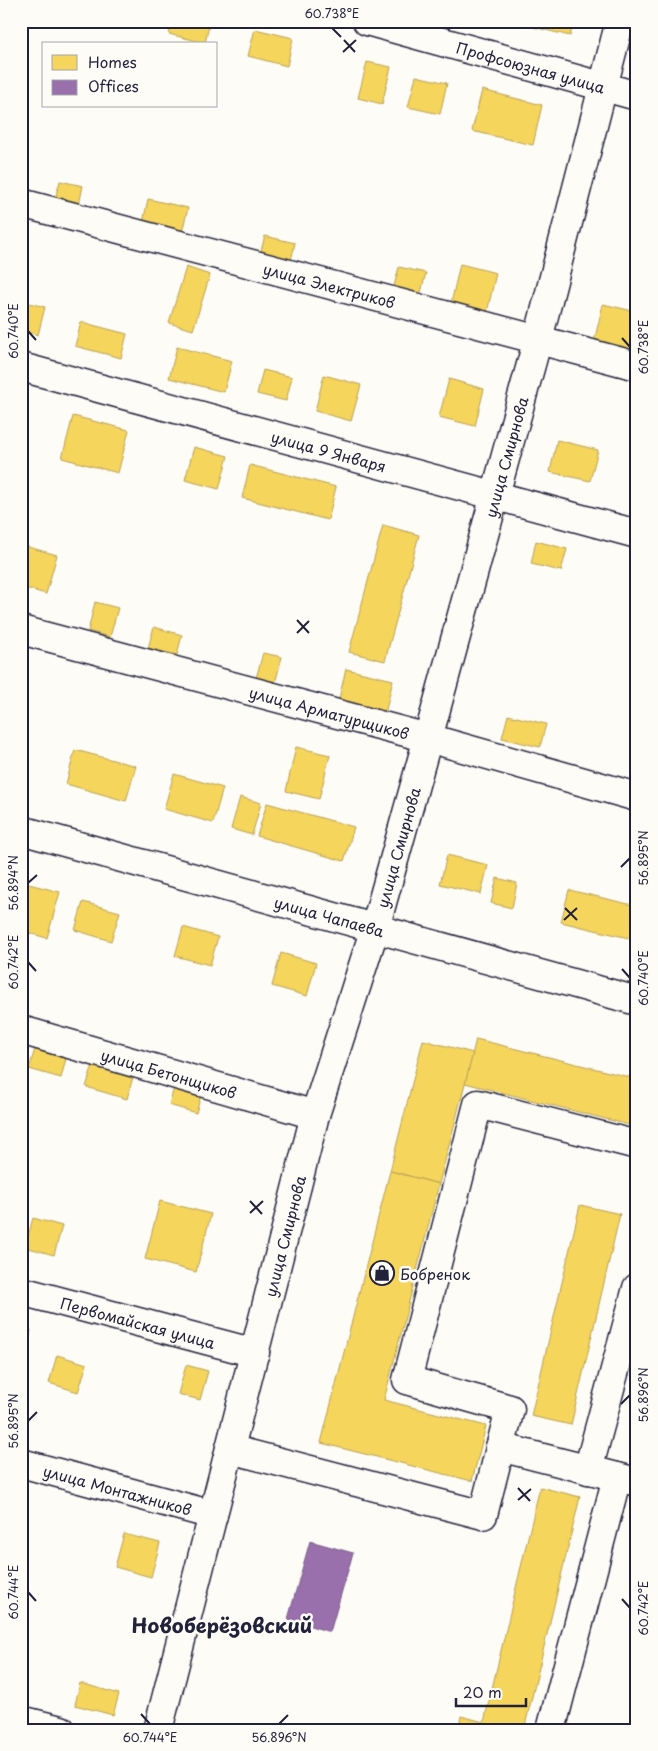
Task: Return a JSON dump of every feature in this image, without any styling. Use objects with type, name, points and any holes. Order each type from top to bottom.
[{"type":"street","name":"Профсоюзная улица","points":[[366,21],[637,96]]},
{"type":"street","name":"улица Смирнова","points":[[158,1730],[315,1115],[375,928],[496,495],[620,21]]},
{"type":"street","name":"улица Электриков","points":[[21,203],[637,366]]},
{"type":"street","name":"улица 9 Января","points":[[21,367],[637,534]]},
{"type":"street","name":"улица Арматурщиков","points":[[21,630],[428,738],[637,797]]},
{"type":"street","name":"улица Чапаева","points":[[21,830],[637,1001]]},
{"type":"street","name":"улица Бетонщиков","points":[[21,1030],[315,1115]]},
{"type":"street","points":[[230,1449],[483,1515],[510,1409],[407,1380],[478,1104],[637,1145]]},
{"type":"street","points":[[588,1470],[637,1288]]},
{"type":"street","name":"Первомайская улица","points":[[21,1291],[255,1353]]},
{"type":"street","points":[[500,1448],[627,1480],[551,1730]]},
{"type":"street","name":"улица Монтажников","points":[[21,1464],[213,1515]]},
{"type":"street","points":[[21,1720],[62,1730]]},
{"type":"building: Homes","points":[[172,21],[210,21],[205,42],[169,34]]},
{"type":"building: Homes","points":[[509,21],[574,21],[570,36]]},
{"type":"building: Homes","points":[[255,29],[293,38],[287,66],[248,56]]},
{"type":"building: Homes","points":[[367,62],[391,67],[382,104],[358,98]]},
{"type":"building: Homes","points":[[416,76],[447,83],[440,114],[408,107]]},
{"type":"building: Homes","points":[[482,90],[542,105],[533,145],[472,131]]},
{"type":"building: Homes","points":[[60,181],[83,186],[79,205],[55,199]]},
{"type":"building: Homes","points":[[148,199],[188,208],[181,236],[142,227]]},
{"type":"building: Homes","points":[[265,236],[295,243],[290,265],[259,258]]},
{"type":"building: Homes","points":[[460,264],[496,273],[486,317],[450,308]]},
{"type":"building: Homes","points":[[186,267],[210,275],[193,330],[169,323]]},
{"type":"building: Homes","points":[[399,267],[426,273],[419,300],[392,294]]},
{"type":"building: Homes","points":[[21,301],[45,307],[38,335],[21,330]]},
{"type":"building: Homes","points":[[603,304],[637,312],[637,333],[632,351],[594,342]]},
{"type":"building: Homes","points":[[81,322],[127,334],[121,358],[75,346]]},
{"type":"building: Homes","points":[[177,347],[232,361],[224,392],[169,378]]},
{"type":"building: Homes","points":[[263,370],[292,377],[286,401],[257,394]]},
{"type":"building: Homes","points":[[324,375],[361,385],[351,421],[315,411]]},
{"type":"building: Homes","points":[[449,379],[484,389],[475,426],[439,417]]},
{"type":"building: Homes","points":[[73,416],[129,430],[118,473],[62,458]]},
{"type":"building: Homes","points":[[557,440],[598,450],[590,481],[550,472]]},
{"type":"building: Homes","points":[[194,447],[228,456],[219,489],[185,480]]},
{"type":"building: Homes","points":[[250,465],[336,487],[328,520],[242,498]]},
{"type":"building: Homes","points":[[383,525],[419,535],[385,661],[349,652]]},
{"type":"building: Homes","points":[[536,541],[567,549],[561,571],[531,564]]},
{"type":"building: Homes","points":[[21,545],[57,555],[46,594],[21,587]]},
{"type":"building: Homes","points":[[95,602],[118,608],[110,637],[88,631]]},
{"type":"building: Homes","points":[[154,627],[182,635],[177,655],[148,648]]},
{"type":"building: Homes","points":[[263,653],[282,657],[274,687],[255,682]]},
{"type":"building: Homes","points":[[346,669],[393,680],[385,714],[338,703]]},
{"type":"building: Homes","points":[[508,715],[546,724],[540,747],[502,738]]},
{"type":"building: Homes","points":[[296,747],[330,755],[319,799],[286,791]]},
{"type":"building: Homes","points":[[75,750],[136,766],[126,801],[66,784]]},
{"type":"building: Homes","points":[[174,774],[223,788],[213,823],[164,809]]},
{"type":"building: Homes","points":[[240,797],[261,803],[252,835],[231,829]]},
{"type":"building: Homes","points":[[267,803],[354,827],[344,861],[257,836]]},
{"type":"building: Homes","points":[[447,855],[488,865],[481,894],[440,884]]},
{"type":"building: Homes","points":[[497,878],[517,883],[512,908],[491,903]]},
{"type":"building: Homes","points":[[21,882],[60,892],[47,938],[21,931]]},
{"type":"building: Homes","points":[[569,890],[637,906],[637,940],[561,922]]},
{"type":"building: Homes","points":[[83,902],[120,912],[111,941],[75,930]]},
{"type":"building: Homes","points":[[183,927],[218,937],[210,965],[175,956]]},
{"type":"building: Homes","points":[[281,953],[316,963],[307,996],[272,986]]},
{"type":"building: Homes","points":[[476,1039],[637,1079],[637,1127],[465,1083]]},
{"type":"building: Homes","points":[[423,1040],[473,1053],[439,1184],[390,1171]]},
{"type":"building: Homes","points":[[37,1042],[68,1051],[61,1078],[29,1069]]},
{"type":"building: Homes","points":[[94,1062],[134,1073],[127,1099],[86,1087]]},
{"type":"building: Homes","points":[[175,1084],[202,1092],[196,1113],[169,1105]]},
{"type":"building: Homes","points":[[390,1171],[439,1184],[384,1400],[486,1426],[472,1481],[321,1443]]},
{"type":"building: Homes","points":[[160,1201],[211,1214],[196,1272],[145,1259]]},
{"type":"building: Homes","points":[[580,1205],[620,1214],[571,1425],[531,1416]]},
{"type":"building: Homes","points":[[33,1218],[62,1226],[54,1255],[25,1247]]},
{"type":"building: Homes","points":[[21,1327],[31,1330],[26,1354],[21,1352]]},
{"type":"building: Homes","points":[[57,1355],[87,1364],[78,1392],[49,1383]]},
{"type":"building: Homes","points":[[186,1365],[208,1371],[200,1400],[178,1394]]},
{"type":"building: Homes","points":[[540,1487],[580,1497],[524,1730],[458,1730],[461,1716],[484,1722]]},
{"type":"building: Homes","points":[[124,1534],[160,1543],[151,1577],[115,1567]]},
{"type":"building: Homes","points":[[80,1683],[119,1694],[113,1715],[75,1705]]},
{"type":"building: Offices","points":[[310,1541],[353,1553],[330,1632],[288,1619]]},
{"type":"place","name":"Бобренок","points":[[382,1273]]},
{"type":"district","name":"Новоберёзовский","points":[[222,1625]]}]
